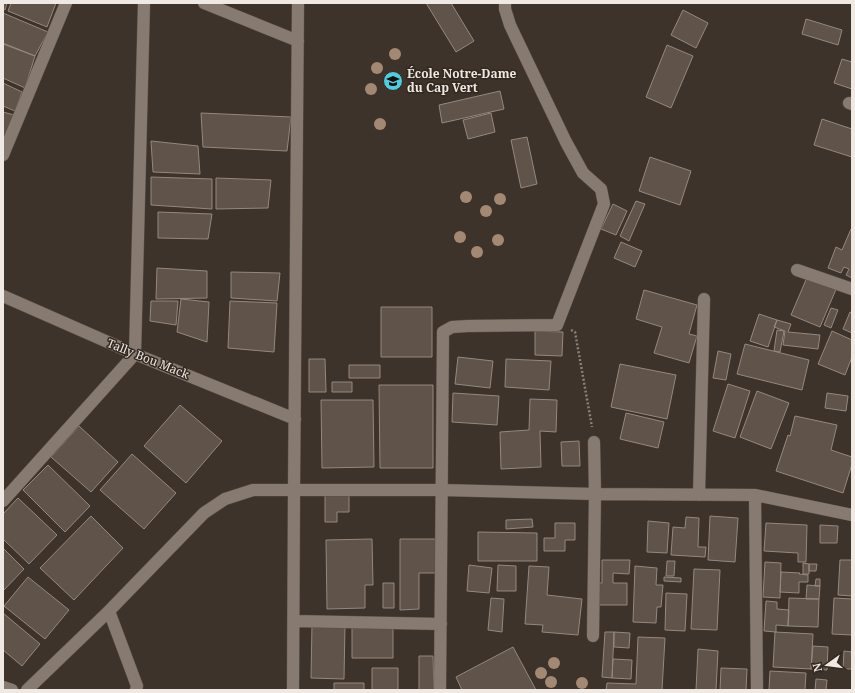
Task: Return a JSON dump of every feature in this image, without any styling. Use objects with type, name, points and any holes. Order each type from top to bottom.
[{"type":"street","points":[[3,156],[66,3]]},
{"type":"street","points":[[3,501],[135,354],[144,3]]},
{"type":"street","points":[[204,3],[298,41]]},
{"type":"street","points":[[294,690],[298,3]]},
{"type":"street","points":[[440,690],[443,332],[452,327],[468,326],[558,325],[604,204],[601,189],[583,173],[566,142],[510,25],[505,9],[505,3]]},
{"type":"street","points":[[797,270],[852,289]]},
{"type":"street","name":"Tally Bou Mack","points":[[3,296],[135,354],[295,419]]},
{"type":"street","points":[[699,495],[704,298]]},
{"type":"street","points":[[594,442],[594,636]]},
{"type":"street","points":[[27,690],[109,611],[204,513],[225,499],[253,490],[442,490],[595,494],[755,495],[852,515]]},
{"type":"street","points":[[755,495],[757,690]]},
{"type":"street","points":[[109,611],[136,686],[136,690]]},
{"type":"street","points":[[294,621],[441,624]]},
{"type":"street","points":[[3,687],[12,690]]},
{"type":"path","points":[[558,325],[575,332],[594,442]]},
{"type":"building","points":[[3,3],[7,3],[5,10],[3,9]]},
{"type":"building","points":[[11,3],[56,3],[47,27],[8,11]]},
{"type":"building","points":[[426,3],[451,3],[474,41],[456,52]]},
{"type":"building","points":[[683,10],[708,23],[696,48],[671,35]]},
{"type":"building","points":[[3,13],[48,32],[35,56],[3,43]]},
{"type":"building","points":[[806,19],[842,30],[838,45],[802,34]]},
{"type":"building","points":[[3,44],[35,56],[25,88],[3,78]]},
{"type":"building","points":[[667,45],[693,56],[671,108],[646,97]]},
{"type":"building","points":[[842,59],[852,62],[852,89],[834,83]]},
{"type":"building","points":[[3,83],[22,92],[15,111],[3,106]]},
{"type":"building","points":[[500,91],[504,109],[442,123],[439,105]]},
{"type":"building","points":[[3,112],[14,115],[3,140]]},
{"type":"building","points":[[201,113],[291,117],[287,151],[203,147]]},
{"type":"building","points":[[491,113],[495,132],[468,139],[463,120]]},
{"type":"building","points":[[822,119],[852,129],[852,157],[814,145]]},
{"type":"building","points":[[527,137],[537,184],[521,188],[511,140]]},
{"type":"building","points":[[151,141],[198,146],[200,174],[153,172]]},
{"type":"building","points":[[650,157],[691,171],[680,205],[639,191]]},
{"type":"building","points":[[151,177],[212,179],[212,209],[151,205]]},
{"type":"building","points":[[216,178],[271,180],[268,208],[216,209]]},
{"type":"building","points":[[636,201],[645,204],[629,241],[620,236]]},
{"type":"building","points":[[613,204],[627,211],[616,235],[601,229]]},
{"type":"building","points":[[158,212],[212,214],[208,239],[158,238]]},
{"type":"building","points":[[851,229],[852,278],[846,275],[849,269],[844,267],[841,273],[828,268],[836,247],[842,250]]},
{"type":"building","points":[[621,242],[642,251],[635,267],[614,258]]},
{"type":"building","points":[[157,268],[207,271],[207,298],[156,299]]},
{"type":"building","points":[[231,272],[280,273],[277,301],[231,298]]},
{"type":"building","points":[[808,275],[837,287],[820,327],[791,315]]},
{"type":"building","points":[[644,290],[697,305],[689,334],[697,336],[689,363],[654,353],[662,327],[636,319]]},
{"type":"building","points":[[181,299],[209,302],[207,342],[177,332]]},
{"type":"building","points":[[151,301],[178,301],[176,325],[150,321]]},
{"type":"building","points":[[230,301],[277,303],[274,352],[228,348]]},
{"type":"building","points":[[381,307],[432,307],[432,357],[381,357]]},
{"type":"building","points":[[831,308],[838,310],[831,328],[824,325]]},
{"type":"building","points":[[850,312],[852,313],[852,333],[843,329]]},
{"type":"building","points":[[759,314],[777,320],[768,347],[750,341]]},
{"type":"building","points":[[777,320],[791,324],[788,332],[820,335],[818,349],[783,345],[785,331],[774,327]]},
{"type":"building","points":[[777,330],[784,331],[780,352],[774,351]]},
{"type":"building","points":[[535,331],[563,332],[562,356],[535,355]]},
{"type":"building","points":[[832,331],[852,340],[852,357],[845,375],[818,364]]},
{"type":"building","points":[[745,344],[809,360],[802,390],[737,374]]},
{"type":"building","points":[[718,351],[731,354],[726,380],[713,378]]},
{"type":"building","points":[[458,357],[493,361],[490,388],[455,384]]},
{"type":"building","points":[[309,359],[325,359],[326,392],[309,392]]},
{"type":"building","points":[[506,359],[551,361],[549,390],[505,387]]},
{"type":"building","points":[[620,364],[676,375],[667,419],[611,407]]},
{"type":"building","points":[[349,365],[380,365],[380,378],[349,378]]},
{"type":"building","points":[[332,382],[352,382],[352,392],[332,392]]},
{"type":"building","points":[[728,384],[750,391],[735,438],[713,431]]},
{"type":"building","points":[[379,385],[433,385],[433,468],[380,468]]},
{"type":"building","points":[[757,391],[789,403],[771,449],[740,437]]},
{"type":"building","points":[[453,393],[499,396],[497,425],[452,422]]},
{"type":"building","points":[[827,393],[848,396],[846,411],[825,408]]},
{"type":"building","points":[[530,399],[557,400],[556,432],[540,431],[541,467],[501,469],[500,432],[529,430]]},
{"type":"building","points":[[321,400],[373,400],[374,467],[322,468]]},
{"type":"building","points":[[180,405],[222,441],[186,483],[144,446]]},
{"type":"building","points":[[626,413],[664,422],[658,448],[620,439]]},
{"type":"building","points":[[795,416],[837,425],[831,450],[852,457],[852,464],[843,493],[776,471],[788,435],[790,436]]},
{"type":"building","points":[[79,426],[118,462],[91,492],[51,457]]},
{"type":"building","points":[[579,441],[580,466],[562,466],[561,442]]},
{"type":"building","points":[[132,454],[176,493],[144,529],[100,490]]},
{"type":"building","points":[[48,465],[90,506],[65,532],[23,490]]},
{"type":"building","points":[[325,495],[349,495],[349,512],[337,512],[337,522],[325,522]]},
{"type":"building","points":[[18,498],[57,535],[29,564],[3,539],[3,514]]},
{"type":"building","points":[[91,516],[123,548],[74,600],[40,568]]},
{"type":"building","points":[[710,516],[738,518],[735,562],[708,560]]},
{"type":"building","points":[[686,517],[699,518],[698,547],[706,547],[705,557],[671,555],[673,527],[685,528]]},
{"type":"building","points":[[532,519],[533,527],[506,529],[506,520]]},
{"type":"building","points":[[648,521],[669,523],[667,553],[647,552]]},
{"type":"building","points":[[555,523],[575,523],[575,540],[565,540],[565,551],[544,551],[544,538],[555,538]]},
{"type":"building","points":[[766,523],[807,525],[806,562],[798,562],[798,553],[764,551]]},
{"type":"building","points":[[820,525],[838,526],[837,543],[820,543]]},
{"type":"building","points":[[478,532],[537,533],[537,561],[478,561]]},
{"type":"building","points":[[372,539],[373,585],[365,585],[365,608],[327,609],[326,540]]},
{"type":"building","points":[[400,539],[437,539],[437,573],[419,573],[419,609],[400,610]]},
{"type":"building","points":[[3,548],[24,569],[3,591]]},
{"type":"building","points":[[602,560],[630,560],[629,574],[613,573],[613,583],[627,583],[627,605],[597,605],[598,583],[602,583]]},
{"type":"building","points":[[840,560],[852,560],[852,596],[838,595]]},
{"type":"building","points":[[667,561],[675,561],[674,576],[666,576]]},
{"type":"building","points":[[765,562],[781,563],[780,598],[763,597]]},
{"type":"building","points":[[803,563],[809,564],[809,574],[803,574]]},
{"type":"building","points":[[809,564],[817,564],[816,571],[809,571]]},
{"type":"building","points":[[469,565],[492,568],[489,593],[467,591]]},
{"type":"building","points":[[498,565],[516,566],[516,591],[497,591]]},
{"type":"building","points":[[529,566],[549,567],[547,595],[582,599],[578,635],[542,632],[543,625],[525,624]]},
{"type":"building","points":[[635,566],[657,568],[656,585],[663,585],[661,607],[657,607],[656,623],[633,622]]},
{"type":"building","points":[[694,569],[720,570],[717,630],[691,629]]},
{"type":"building","points":[[781,572],[808,575],[808,582],[799,582],[799,593],[780,592]]},
{"type":"building","points":[[28,577],[69,610],[45,639],[4,606]]},
{"type":"building","points":[[664,577],[681,578],[681,582],[664,581]]},
{"type":"building","points":[[816,579],[820,579],[820,586],[815,586]]},
{"type":"building","points":[[383,583],[394,583],[394,608],[383,608]]},
{"type":"building","points":[[807,585],[820,586],[819,599],[806,599]]},
{"type":"building","points":[[666,593],[687,594],[685,631],[665,630]]},
{"type":"building","points":[[491,598],[504,599],[502,632],[488,630]]},
{"type":"building","points":[[789,598],[819,599],[818,627],[788,626]]},
{"type":"building","points":[[834,598],[852,599],[852,635],[832,634]]},
{"type":"building","points":[[766,601],[777,602],[777,609],[789,610],[788,626],[776,625],[776,632],[764,631]]},
{"type":"building","points":[[3,613],[40,644],[22,666],[3,650]]},
{"type":"building","points":[[312,624],[345,624],[344,679],[311,678]]},
{"type":"building","points":[[352,628],[393,628],[393,658],[352,658]]},
{"type":"building","points":[[605,632],[614,632],[612,678],[602,677]]},
{"type":"building","points":[[614,632],[630,633],[629,648],[614,647]]},
{"type":"building","points":[[775,632],[813,634],[811,669],[773,667]]},
{"type":"building","points":[[638,637],[665,638],[662,690],[606,690],[607,683],[636,684]]},
{"type":"building","points":[[813,646],[828,647],[827,670],[811,669]]},
{"type":"building","points":[[513,647],[536,690],[462,690],[456,677]]},
{"type":"building","points":[[698,649],[718,651],[716,690],[696,690]]},
{"type":"building","points":[[844,651],[852,652],[852,669],[843,669]]},
{"type":"building","points":[[419,656],[433,656],[434,690],[419,690]]},
{"type":"building","points":[[613,659],[632,660],[631,679],[612,678]]},
{"type":"building","points":[[372,668],[398,668],[398,690],[372,690]]},
{"type":"building","points":[[721,668],[747,669],[746,690],[720,690]]},
{"type":"building","points":[[770,671],[806,673],[805,690],[769,690]]},
{"type":"building","points":[[816,679],[827,680],[826,690],[815,690]]},
{"type":"building","points":[[334,683],[364,683],[364,690],[334,690]]},
{"type":"place","name":"École Notre-Dame du Cap Vert","points":[[393,81]]}]
